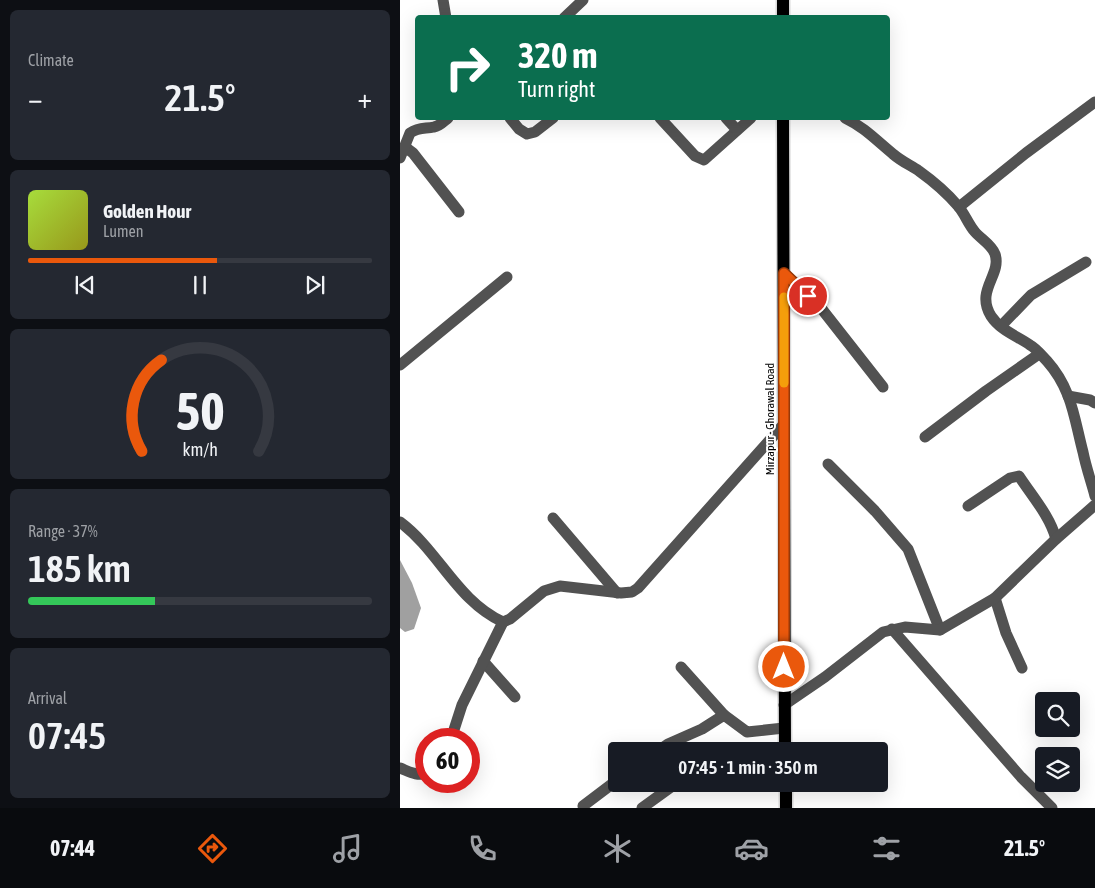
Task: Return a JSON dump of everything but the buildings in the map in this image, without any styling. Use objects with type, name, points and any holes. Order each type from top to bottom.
[{"type":"main road","points":[[783,0],[783,15]]},
{"type":"main road","name":"Mirzapur - Ghorawal Road","points":[[783,120],[785,742]]},
{"type":"main road","points":[[786,792],[786,808]]},
{"type":"street","points":[[443,0],[446,15]]},
{"type":"street","points":[[567,15],[583,0]]},
{"type":"street","points":[[959,207],[1026,153],[1095,102]]},
{"type":"street","points":[[445,120],[433,128],[420,127],[410,133],[402,153],[413,153],[459,212]]},
{"type":"street","points":[[512,120],[527,134],[535,132],[550,120]]},
{"type":"street","points":[[662,120],[695,156],[704,160],[709,158],[749,120]]},
{"type":"street","points":[[728,120],[737,130]]},
{"type":"street","points":[[848,120],[866,130],[894,155],[936,184],[959,207],[974,231],[995,253],[996,262],[988,285],[986,300],[991,316],[1011,335],[1030,345],[1048,362],[1068,396],[1076,416],[1082,451],[1095,496]]},
{"type":"street","points":[[1000,326],[1031,295],[1086,262]]},
{"type":"street","points":[[784,273],[821,308],[884,387]]},
{"type":"street","points":[[400,365],[507,277]]},
{"type":"street","points":[[925,437],[1039,354]]},
{"type":"street","points":[[1068,396],[1090,400],[1095,403]]},
{"type":"street","points":[[400,522],[424,542],[464,594],[475,605],[491,617],[503,622],[510,620],[550,588],[560,586],[627,593],[638,588],[784,424]]},
{"type":"street","points":[[828,464],[876,510],[908,548],[940,630]]},
{"type":"street","points":[[968,506],[1010,478],[1019,476],[1040,507],[1056,539]]},
{"type":"street","points":[[784,705],[825,677],[883,632],[905,627],[940,630],[995,598],[1056,539],[1095,505]]},
{"type":"street","points":[[553,518],[617,593]]},
{"type":"street","points":[[995,598],[1006,633],[1022,668]]},
{"type":"street","points":[[455,728],[462,705],[503,622]]},
{"type":"street","points":[[892,629],[1021,778],[1052,808]]},
{"type":"street","points":[[483,661],[515,697]]},
{"type":"street","points":[[681,668],[724,715],[747,732],[784,728]]},
{"type":"street","points":[[673,742],[702,729],[724,715]]},
{"type":"street","points":[[400,768],[415,774]]},
{"type":"street","points":[[583,806],[608,787]]},
{"type":"street","points":[[642,808],[664,792]]},
{"type":"shaded area","points":[[400,560],[412,583],[421,608],[414,629],[405,632],[400,628]]},
{"type":"slow traffic","points":[[784,297],[784,383]]},
{"type":"route","points":[[784,667],[784,273],[808,296]]}]
